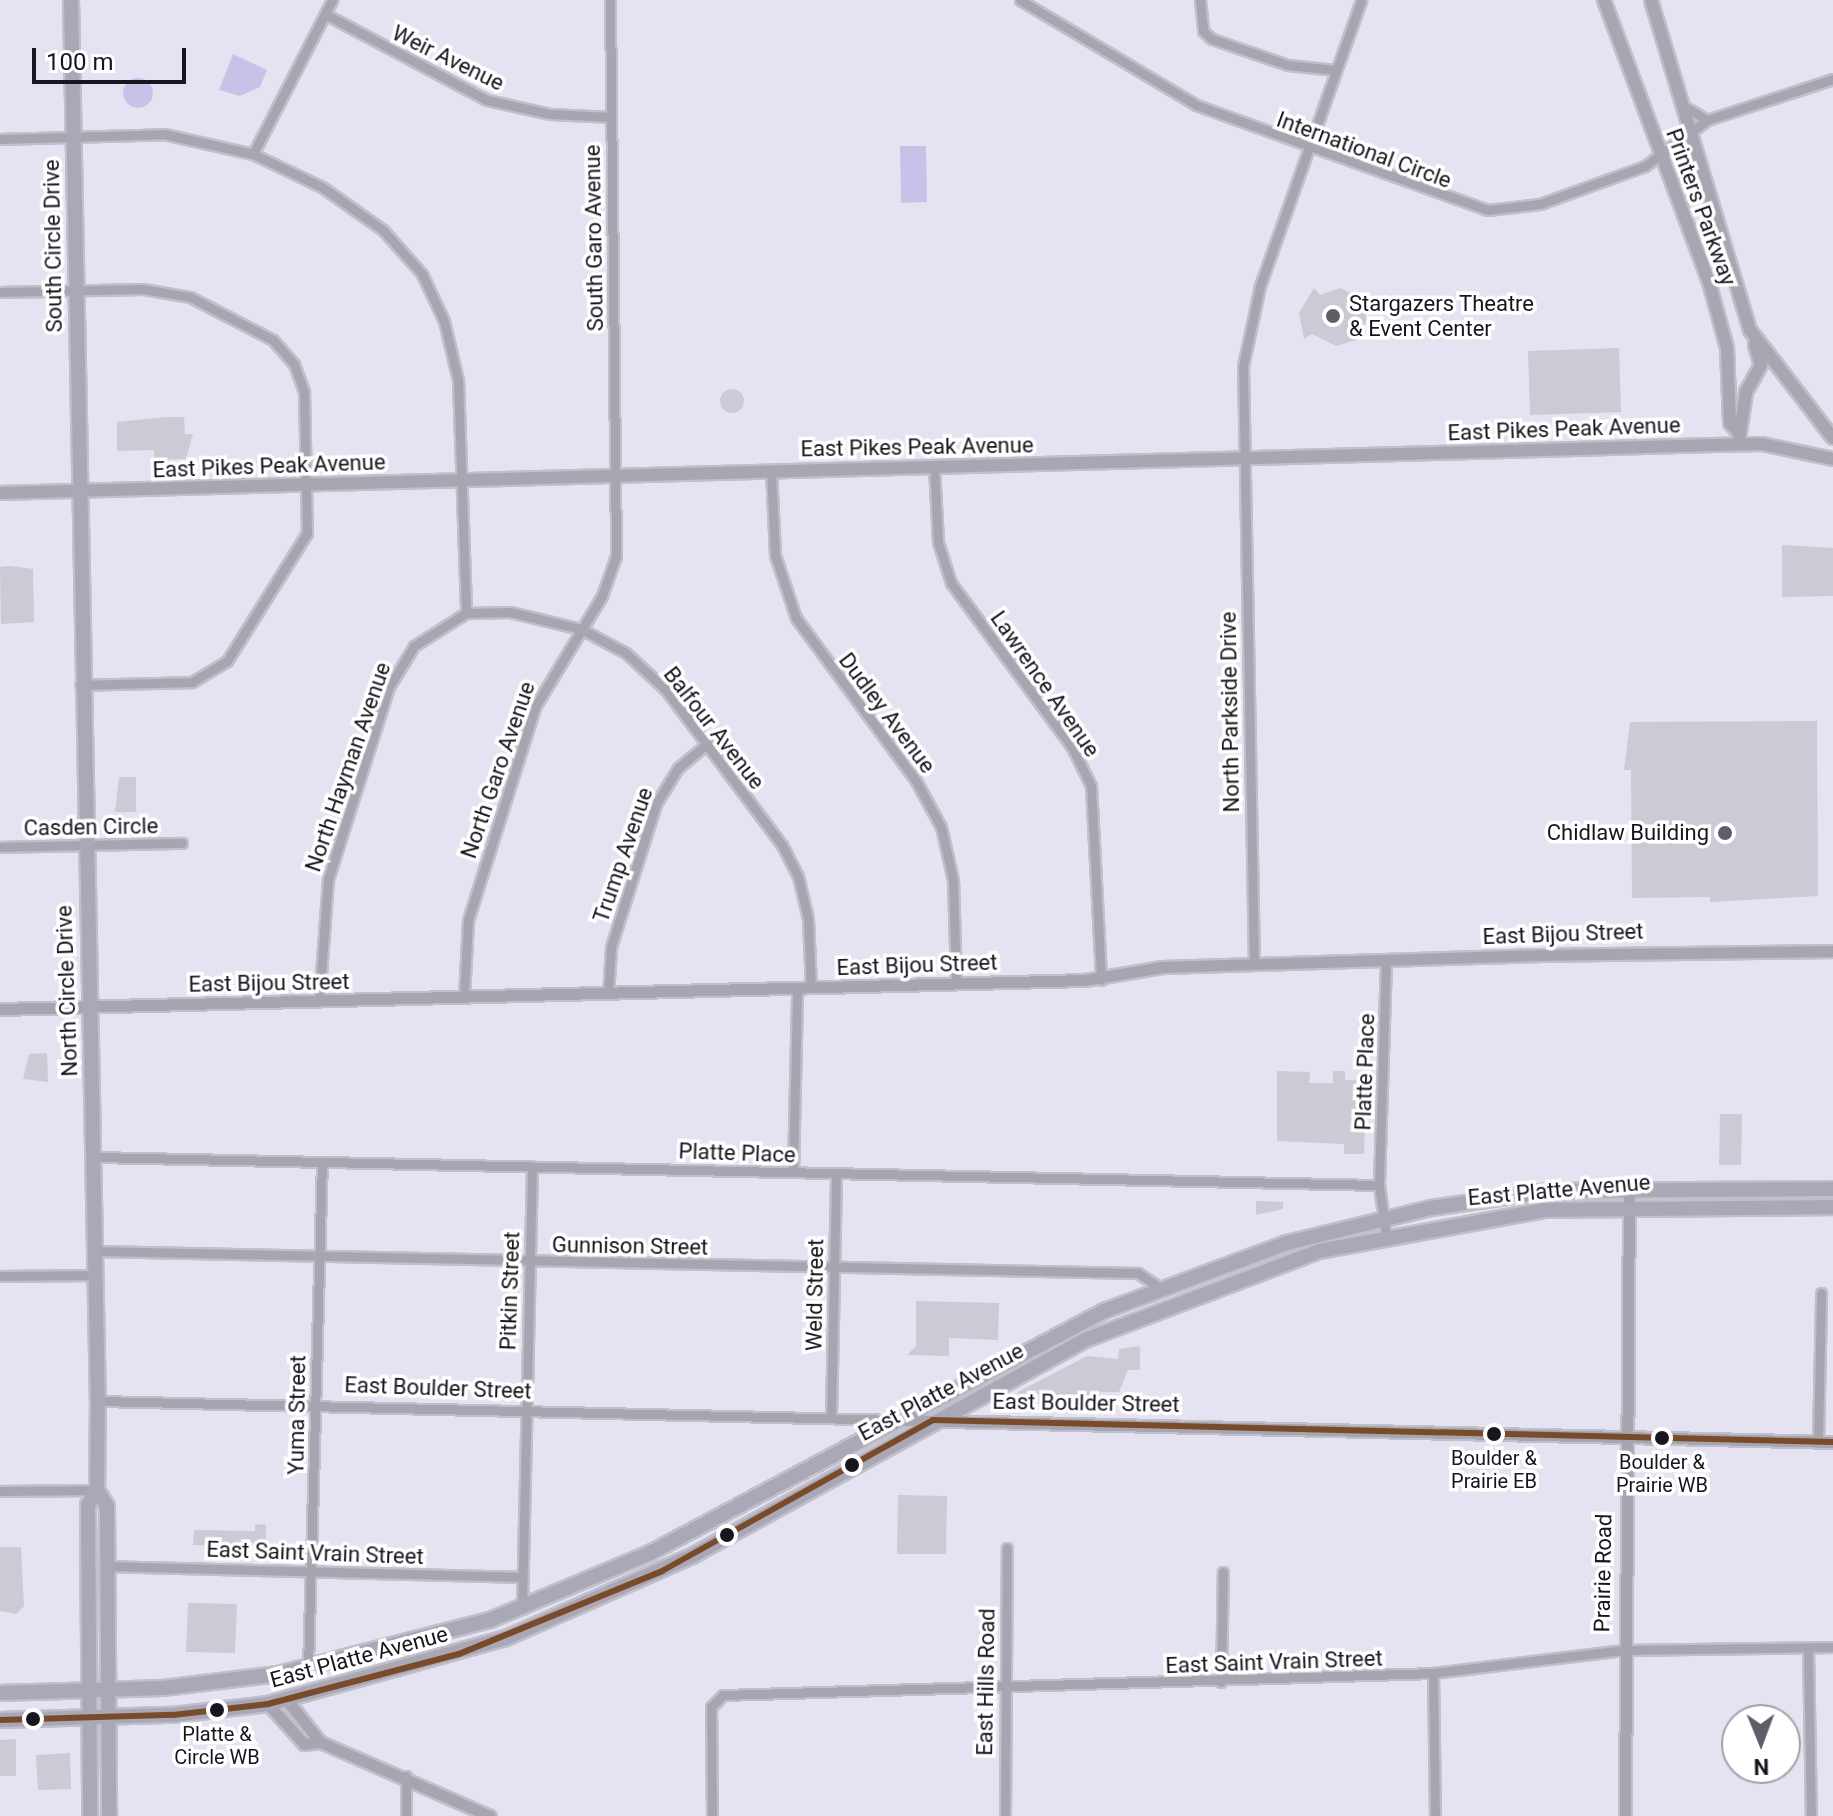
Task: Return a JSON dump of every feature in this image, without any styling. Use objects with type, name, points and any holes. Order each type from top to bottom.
[{"type":"main road","name":"South Circle Drive","points":[[71,0],[78,491]]},
{"type":"main road","name":"Printers Parkway","points":[[1604,0],[1709,282],[1727,348],[1730,423],[1739,438]]},
{"type":"main road","name":"Printers Parkway","points":[[1651,0],[1761,365],[1746,392],[1746,423],[1739,438]]},
{"type":"main road","name":"Printers Parkway","points":[[1750,330],[1833,438]]},
{"type":"main road","name":"East Pikes Peak Avenue","points":[[0,493],[1241,458],[1739,438],[1833,459]]},
{"type":"main road","name":"North Circle Drive","points":[[78,491],[98,1401],[97,1490],[88,1505],[90,1816]]},
{"type":"main road","name":"East Platte Avenue","points":[[0,1693],[107,1690],[308,1668],[522,1609],[650,1553],[1063,1331],[1160,1288],[1246,1256],[1383,1218],[1500,1197],[1629,1187],[1833,1189]]},
{"type":"main road","name":"East Platte Avenue","points":[[0,1720],[109,1719],[268,1704],[459,1654],[601,1600],[978,1396],[1125,1321],[1200,1291],[1386,1235],[1514,1212],[1629,1205],[1833,1207]]},
{"type":"main road","points":[[1200,1291],[1203,1279],[1246,1256]]},
{"type":"main road","points":[[1125,1321],[1160,1288]]},
{"type":"main road","name":"North Circle Drive","points":[[97,1490],[107,1506],[109,1816]]},
{"type":"street","points":[[253,154],[332,0]]},
{"type":"street","name":"South Garo Avenue","points":[[610,0],[616,475]]},
{"type":"street","points":[[1200,0],[1203,31],[1212,39],[1288,65],[1335,70]]},
{"type":"street","name":"North Parkside Drive","points":[[1254,964],[1241,387],[1250,320],[1361,0]]},
{"type":"street","name":"International Circle","points":[[1027,2],[1196,105],[1308,149],[1488,210],[1540,204],[1661,156],[1707,120],[1833,79]]},
{"type":"street","name":"Weir Avenue","points":[[325,14],[487,100],[550,114],[611,117]]},
{"type":"street","points":[[1682,105],[1707,120]]},
{"type":"street","points":[[0,139],[74,135],[184,136],[253,154],[367,216],[422,274],[454,350],[463,480],[466,613]]},
{"type":"street","points":[[0,292],[75,290],[176,293],[222,310],[273,340],[294,364],[304,392],[308,485],[302,543],[221,669],[181,683],[80,685]]},
{"type":"street","name":"Lawrence Avenue","points":[[934,466],[938,542],[951,583],[1072,747],[1091,786],[1101,980]]},
{"type":"street","name":"Dudley Avenue","points":[[771,470],[775,555],[796,618],[916,781],[946,842],[956,984]]},
{"type":"street","name":"North Garo Avenue","points":[[464,997],[464,937],[535,707],[613,569],[616,475]]},
{"type":"street","name":"Balfour Avenue","points":[[466,613],[510,612],[581,629],[641,665],[707,744],[798,876],[808,919],[811,988]]},
{"type":"street","name":"North Hayman Avenue","points":[[319,1002],[328,879],[389,687],[414,646],[466,613]]},
{"type":"street","name":"Trump Avenue","points":[[608,994],[611,947],[656,804],[678,768],[707,744]]},
{"type":"street","name":"Casden Circle","points":[[0,847],[182,843]]},
{"type":"street","name":"East Bijou Street","points":[[0,1009],[1101,980],[1162,967],[1833,951]]},
{"type":"street","name":"Platte Place","points":[[1386,960],[1379,1185],[1386,1235]]},
{"type":"street","points":[[793,1172],[797,989]]},
{"type":"street","name":"Platte Place","points":[[95,1157],[1379,1185]]},
{"type":"street","name":"Yuma Street","points":[[308,1668],[322,1162]]},
{"type":"street","name":"Pitkin Street","points":[[522,1609],[532,1166]]},
{"type":"street","name":"Weld Street","points":[[831,1417],[836,1174]]},
{"type":"street","name":"Prairie Road","points":[[1625,1816],[1622,1650],[1629,1187]]},
{"type":"street","name":"Gunnison Street","points":[[96,1251],[833,1269],[1138,1273],[1160,1288]]},
{"type":"street","points":[[0,1276],[96,1275]]},
{"type":"street","points":[[1818,1442],[1821,1293]]},
{"type":"street","points":[[978,1396],[993,1421]]},
{"type":"street","name":"East Boulder Street","points":[[98,1401],[1833,1442]]},
{"type":"street","points":[[0,1491],[97,1490]]},
{"type":"street","name":"East Hills Road","points":[[1005,1816],[1002,1689],[1007,1548]]},
{"type":"street","name":"East Saint Vrain Street","points":[[107,1566],[521,1577]]},
{"type":"street","points":[[1221,1682],[1223,1572]]},
{"type":"street","name":"East Saint Vrain Street","points":[[712,1816],[711,1707],[716,1696],[1433,1673],[1622,1650],[1833,1647]]},
{"type":"street","points":[[1808,1648],[1811,1816]]},
{"type":"street","points":[[1433,1673],[1435,1816]]},
{"type":"street","points":[[287,1700],[320,1742]]},
{"type":"street","points":[[268,1704],[293,1737],[304,1744],[320,1742],[406,1776],[490,1816]]},
{"type":"street","points":[[406,1776],[406,1816]]},
{"type":"shaded area","points":[[233,54],[267,70],[260,87],[240,96],[219,90]]},
{"type":"shaded area","points":[[138,78],[149,82],[153,93],[149,104],[138,108],[127,104],[123,93],[127,82]]},
{"type":"shaded area","points":[[900,146],[926,146],[927,202],[901,203]]},
{"type":"building","name":"Stargazers Theatre & Event Center","points":[[1314,288],[1320,295],[1340,288],[1361,298],[1367,319],[1357,340],[1336,346],[1312,334],[1304,339],[1299,313]]},
{"type":"building","points":[[1619,348],[1621,412],[1530,415],[1528,351]]},
{"type":"building","points":[[732,389],[740,393],[744,401],[740,409],[732,413],[724,409],[720,401],[724,393]]},
{"type":"building","points":[[184,417],[185,434],[193,434],[186,459],[154,460],[154,450],[117,451],[117,422]]},
{"type":"building","points":[[1782,545],[1833,548],[1833,596],[1782,597]]},
{"type":"building","points":[[0,567],[33,569],[34,622],[1,624]]},
{"type":"building","name":"Chidlaw Building","points":[[1817,721],[1818,896],[1710,902],[1710,897],[1632,898],[1631,770],[1624,770],[1630,722]]},
{"type":"building","points":[[119,777],[136,777],[136,812],[115,812]]},
{"type":"building","points":[[47,1053],[48,1082],[23,1079],[29,1054]]},
{"type":"building","points":[[1277,1071],[1310,1072],[1309,1083],[1333,1083],[1333,1071],[1345,1071],[1345,1080],[1366,1081],[1364,1154],[1344,1154],[1344,1144],[1277,1141]]},
{"type":"building","points":[[1720,1114],[1742,1114],[1741,1165],[1719,1165]]},
{"type":"building","points":[[1256,1201],[1283,1202],[1283,1209],[1256,1215]]},
{"type":"building","points":[[916,1301],[999,1303],[998,1340],[949,1338],[949,1356],[907,1355],[916,1346]]},
{"type":"building","points":[[1140,1346],[1140,1370],[1128,1370],[1119,1392],[1100,1392],[1100,1399],[1075,1403],[1017,1404],[1018,1392],[1087,1356],[1118,1359],[1119,1349]]},
{"type":"building","points":[[898,1495],[947,1496],[946,1554],[897,1554]]},
{"type":"building","points":[[255,1524],[266,1525],[266,1547],[193,1545],[194,1530],[255,1531]]},
{"type":"building","points":[[0,1547],[21,1547],[24,1606],[16,1614],[0,1611]]},
{"type":"building","points":[[188,1603],[237,1604],[235,1653],[186,1652]]},
{"type":"building","points":[[16,1739],[16,1776],[0,1776],[0,1740]]},
{"type":"building","points":[[70,1753],[71,1789],[38,1790],[36,1755]]},
{"type":"transit line","points":[[0,1720],[173,1715],[268,1704],[459,1654],[662,1571],[933,1420],[1833,1442]]},
{"type":"place","name":"Stargazers Theatre & Event Center","points":[[1333,316]]},
{"type":"place","name":"Chidlaw Building","points":[[1725,833]]},
{"type":"place","name":"Boulder & Prairie EB","points":[[1494,1434]]},
{"type":"place","name":"Boulder & Prairie WB","points":[[1662,1438]]},
{"type":"place","name":"Platte & Circle WB","points":[[217,1710]]}]
